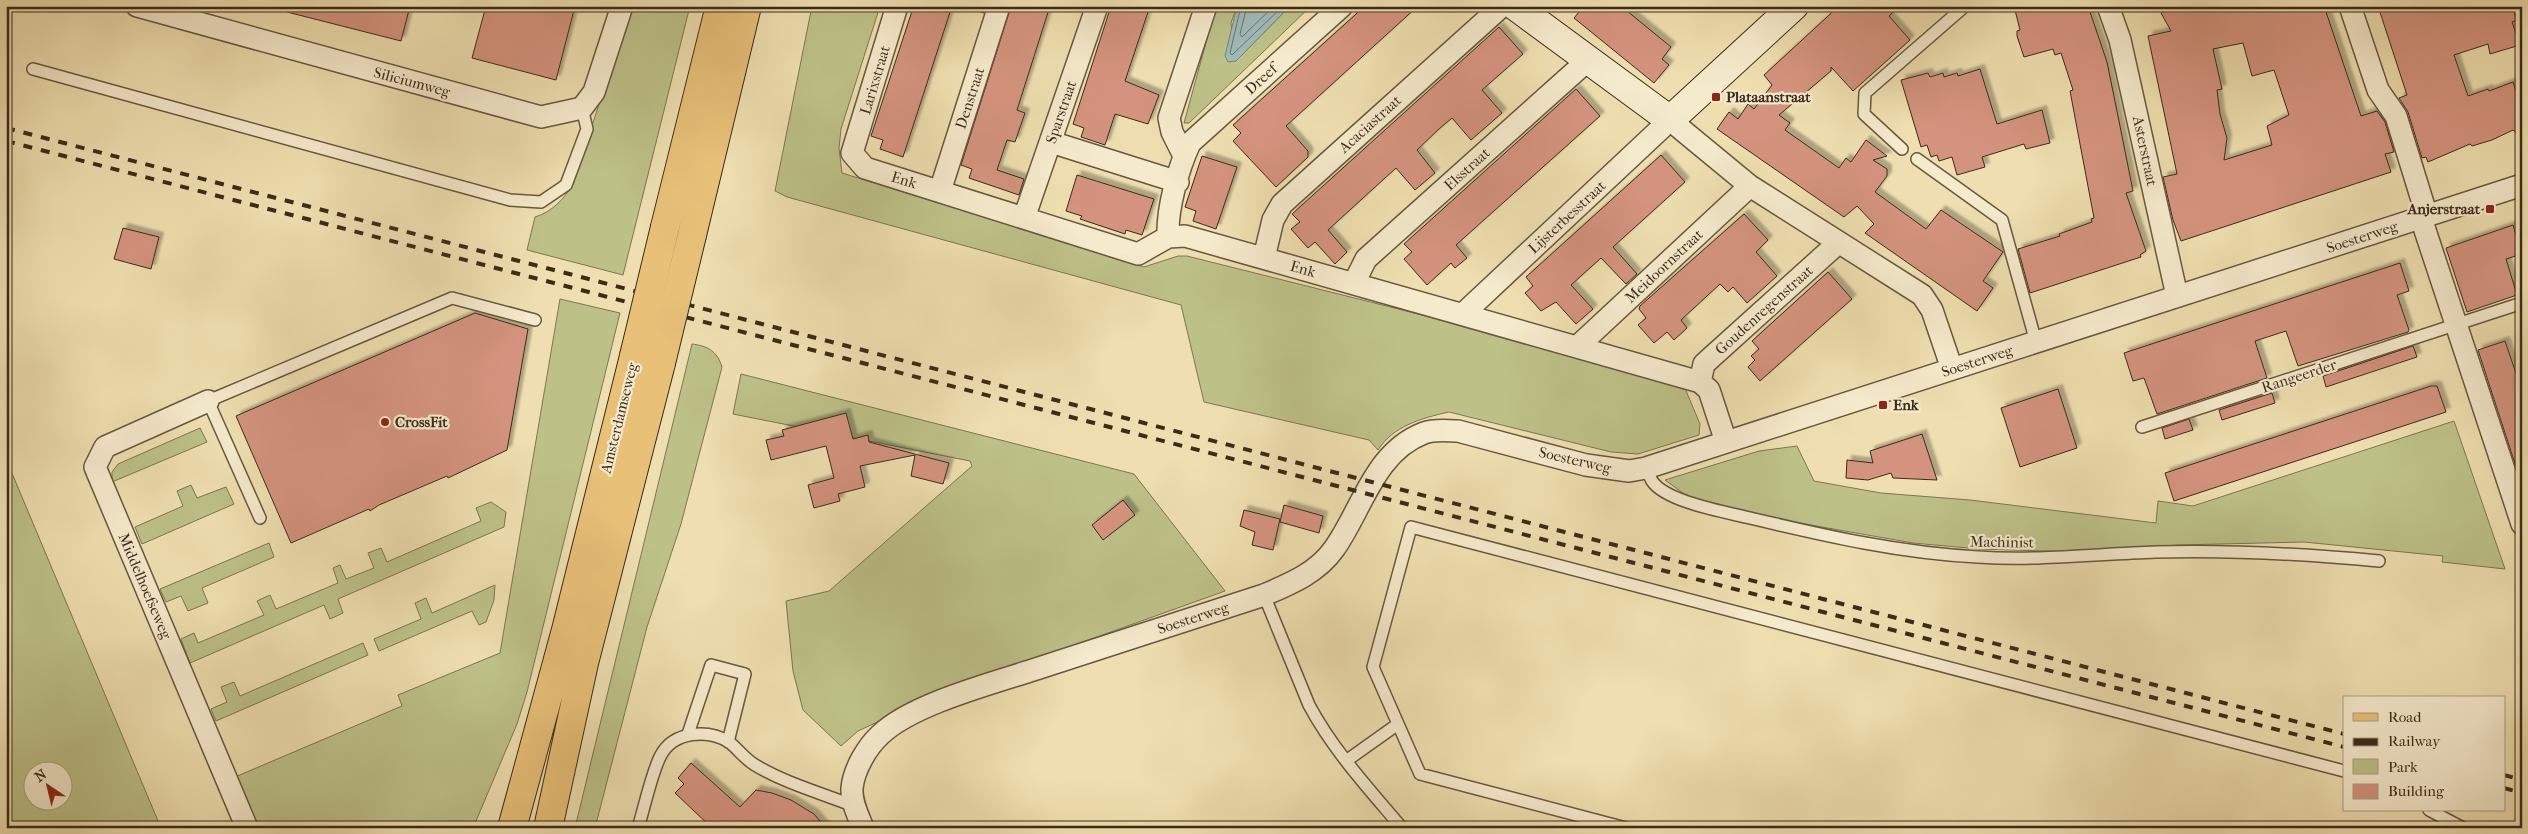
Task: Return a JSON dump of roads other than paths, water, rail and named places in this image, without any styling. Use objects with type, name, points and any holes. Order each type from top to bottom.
[{"type":"main road","name":"Amsterdamseweg","points":[[512,828],[566,630],[720,6]]},
{"type":"main road","name":"Amsterdamseweg","points":[[548,828],[584,663],[661,363],[748,6]]},
{"type":"street","name":"Siliciumweg","points":[[137,6],[540,117],[582,108]]},
{"type":"street","points":[[582,108],[594,92],[622,6]]},
{"type":"street","name":"Larixstraat","points":[[852,153],[897,6]]},
{"type":"street","name":"Denstraat","points":[[940,191],[999,6]]},
{"type":"street","name":"Sparstraat","points":[[1024,218],[1098,6]]},
{"type":"street","points":[[1184,156],[1172,132],[1169,118],[1206,6]]},
{"type":"street","name":"Dreef","points":[[1168,237],[1167,218],[1184,156],[1190,143],[1342,6]]},
{"type":"street","name":"Acaciastraat","points":[[1264,258],[1273,220],[1282,204],[1502,6]]},
{"type":"street","points":[[1515,6],[1587,61],[1670,120],[1750,186],[1922,295],[1932,310],[1952,369]]},
{"type":"street","name":"Asterstraat","points":[[2108,6],[2120,40],[2177,296]]},
{"type":"street","points":[[2350,6],[2378,90],[2396,116],[2456,325],[2522,524]]},
{"type":"street","points":[[1670,120],[1781,11]]},
{"type":"street","name":"Elsstraat","points":[[1354,283],[1366,259],[1587,61]]},
{"type":"street","name":"Lijsterbesstraat","points":[[1463,314],[1670,120]]},
{"type":"street","points":[[1051,142],[1178,182]]},
{"type":"street","name":"Enk","points":[[852,153],[865,168],[1138,254],[1168,237],[1184,236],[1700,382]]},
{"type":"street","name":"Soesterweg","points":[[863,828],[854,806],[852,787],[860,764],[868,749],[880,735],[898,720],[965,692],[1264,595],[1295,582],[1315,569],[1333,550],[1373,479],[1387,459],[1424,433],[1439,430],[1458,432],[1586,465],[1629,471],[1646,468],[2522,185]]},
{"type":"street","name":"Meidoornstraat","points":[[1578,346],[1750,186]]},
{"type":"street","name":"Goudenregenstraat","points":[[1700,382],[1704,364],[1838,243]]},
{"type":"street","points":[[1700,382],[1709,390],[1726,442]]},
{"type":"street","name":"Middelhoefseweg","points":[[208,401],[105,447],[95,467],[247,828]]},
{"type":"lane","points":[[1902,149],[1864,114],[1865,93],[1965,6]]},
{"type":"lane","points":[[33,69],[518,200],[541,202],[566,185],[587,128],[582,108]]},
{"type":"lane","points":[[1917,160],[2002,220],[2036,342]]},
{"type":"lane","points":[[260,518],[208,401],[452,298],[536,320]]},
{"type":"lane","name":"Rangeerder","points":[[2142,427],[2522,303]]},
{"type":"lane","name":"Machinist","points":[[1646,468],[1657,486],[1686,502],[1838,539],[1926,553],[1979,557],[2042,557],[2203,552],[2317,555],[2379,561]]},
{"type":"lane","points":[[1626,828],[1420,774],[1373,667],[1411,527],[2343,771]]},
{"type":"lane","points":[[1264,595],[1309,705],[1318,722],[1346,761],[1402,828]]},
{"type":"lane","points":[[688,734],[711,665],[745,674],[728,742]]},
{"type":"lane","points":[[1346,761],[1398,724]]},
{"type":"lane","points":[[638,828],[661,754],[674,741],[688,734],[703,734],[728,742],[754,764],[854,806]]},
{"type":"lane","points":[[2433,812],[2463,828]]},
{"type":"water","points":[[1237,6],[1290,6],[1236,61],[1228,62],[1225,56]]},
{"type":"railway","points":[[6,128],[2343,734]]},
{"type":"railway","points":[[6,141],[2343,747]]},
{"type":"railway","points":[[2506,776],[2522,780]]},
{"type":"railway","points":[[2506,789],[2522,793]]},
{"type":"place","name":"Plataanstraat","points":[[1716,97]]},
{"type":"place","name":"Anjerstraat","points":[[2490,209]]},
{"type":"place","name":"Enk","points":[[1883,405]]},
{"type":"place","name":"CrossFit","points":[[385,422]]}]
